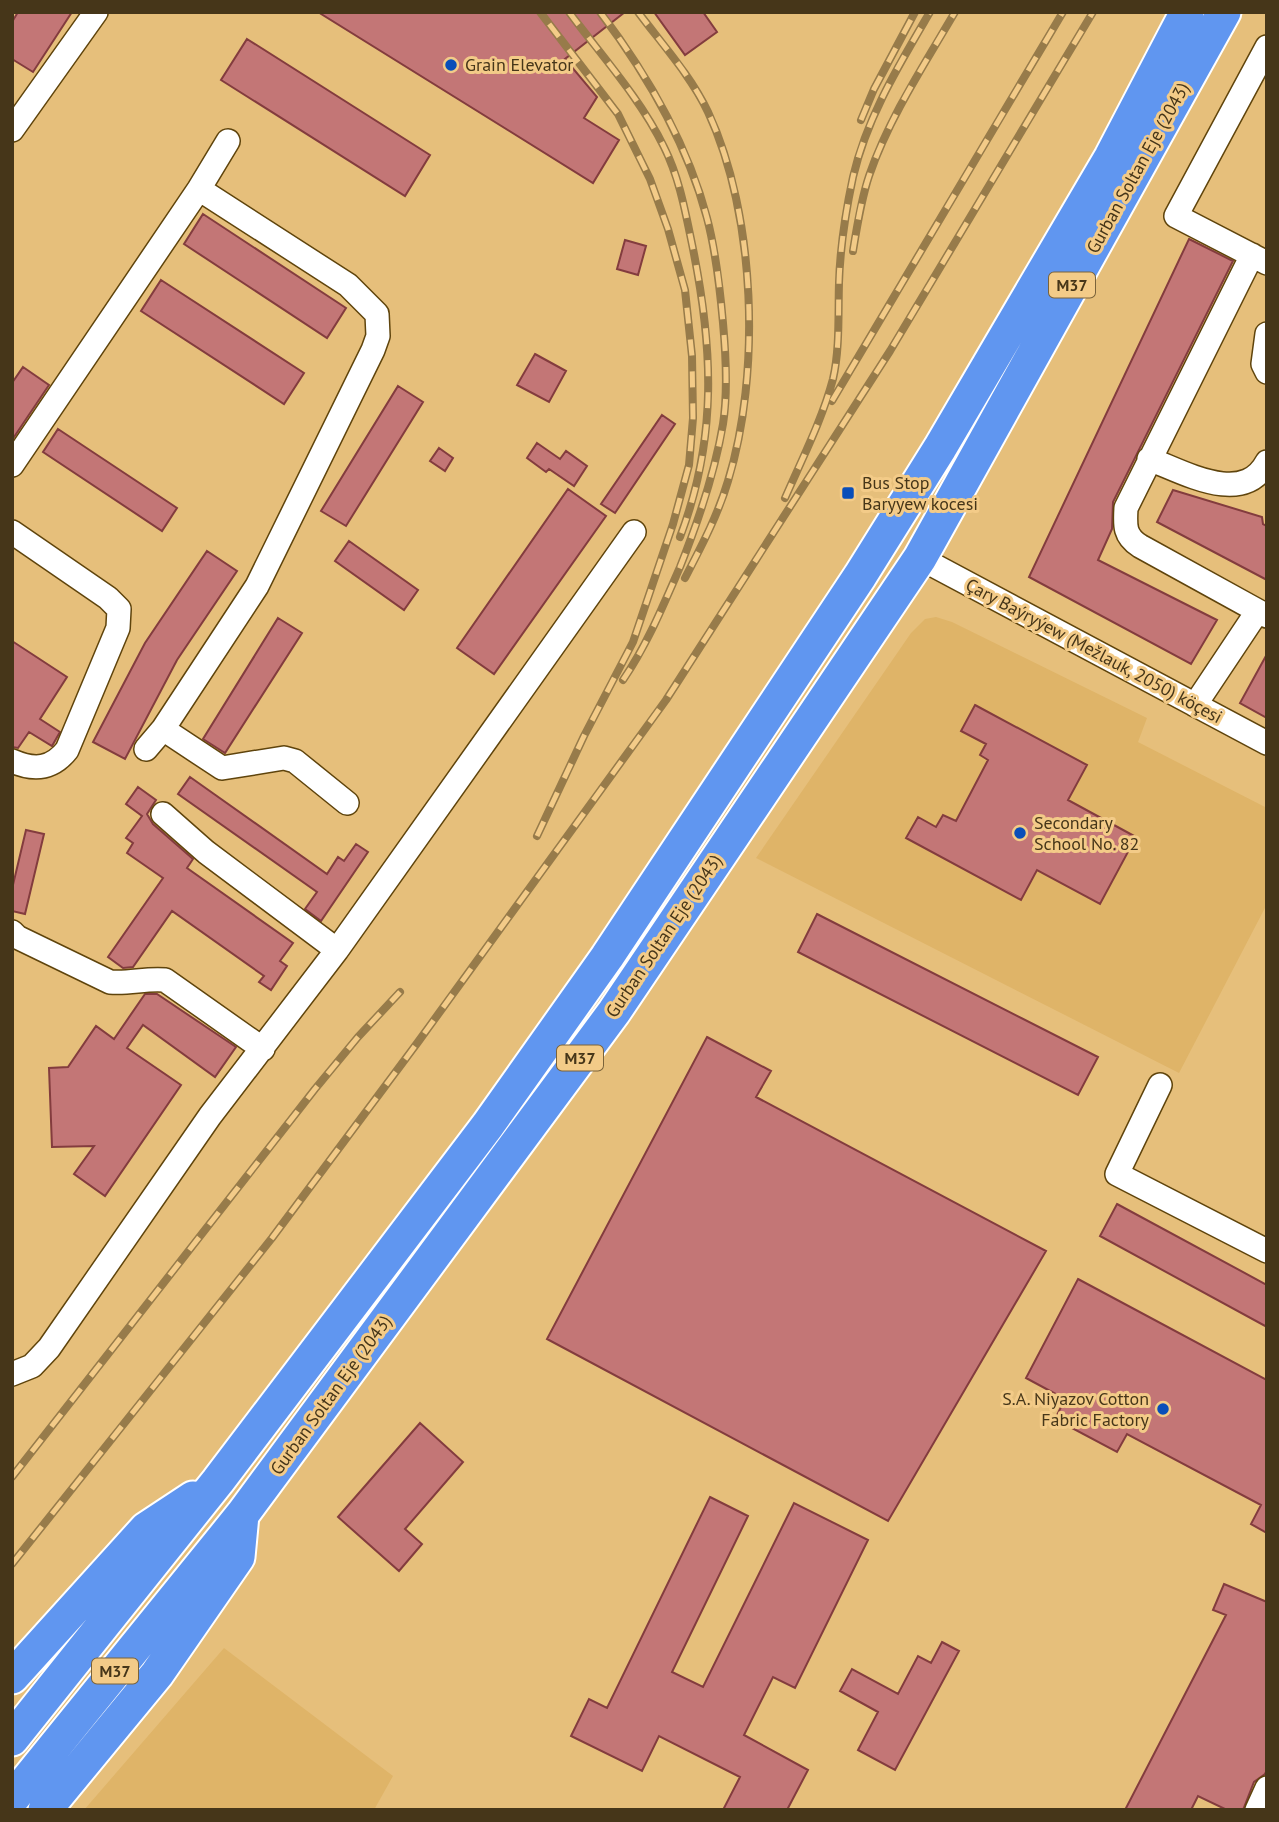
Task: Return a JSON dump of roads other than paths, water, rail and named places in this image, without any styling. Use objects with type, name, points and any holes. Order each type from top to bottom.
[{"type":"highway","name":"Gurban Soltan Eje (2043)","points":[[12,1739],[218,1481],[496,1114],[607,957],[860,576],[940,447],[1111,157],[1187,12]]},
{"type":"highway","name":"Gurban Soltan Eje (2043)","points":[[12,1799],[242,1515],[614,1012],[920,558],[1224,12]]},
{"type":"highway","points":[[12,1677],[146,1529],[218,1481]]},
{"type":"highway","points":[[45,1810],[158,1674],[238,1556],[242,1515]]},
{"type":"street","points":[[12,130],[96,12]]},
{"type":"street","points":[[1195,705],[1262,614],[1131,541],[1125,528],[1126,508],[1149,459],[1259,259],[1176,216],[1267,47]]},
{"type":"street","points":[[12,465],[199,189],[228,141]]},
{"type":"street","points":[[146,749],[163,729],[257,586],[373,350],[379,323],[377,314],[348,285],[199,189]]},
{"type":"street","points":[[1267,334],[1263,364],[1267,372]]},
{"type":"street","points":[[1149,459],[1214,483],[1229,485],[1252,480],[1267,462]]},
{"type":"street","points":[[12,1374],[32,1366],[49,1348],[210,1116],[337,950],[634,532]]},
{"type":"street","points":[[12,533],[108,598],[119,609],[118,628],[67,750],[59,760],[47,767],[34,768],[12,761]]},
{"type":"street","name":"Çary Baýryýew (Mežlauk, 2050) köçesi","points":[[920,558],[1267,743]]},
{"type":"street","points":[[163,729],[222,768],[284,758],[295,761],[347,803]]},
{"type":"street","points":[[163,814],[205,852],[337,950]]},
{"type":"street","points":[[12,932],[17,937],[110,982],[125,984],[150,978],[165,980],[263,1049]]},
{"type":"street","points":[[1160,1085],[1117,1174],[1267,1251]]},
{"type":"railway","points":[[537,836],[584,736],[633,642],[673,524],[689,465],[693,418],[692,356],[685,290],[668,229],[650,179],[618,114],[540,12]]},
{"type":"railway","points":[[569,12],[632,94],[654,129],[674,170],[687,219],[704,319],[708,391],[701,463],[680,537]]},
{"type":"railway","points":[[600,12],[634,60],[664,110],[699,190],[715,257],[726,361],[723,424],[705,497],[687,550],[661,611],[623,680]]},
{"type":"railway","points":[[638,12],[685,73],[708,112],[724,153],[736,198],[744,246],[749,344],[746,393],[739,439],[719,506],[685,578]]},
{"type":"railway","points":[[861,120],[874,89],[915,12]]},
{"type":"railway","points":[[785,498],[833,379],[838,343],[842,243],[850,190],[859,155],[875,112],[930,12]]},
{"type":"railway","points":[[853,251],[864,194],[877,154],[908,92],[955,12]]},
{"type":"railway","points":[[832,401],[1063,12]]},
{"type":"railway","points":[[12,1564],[272,1238],[666,700],[890,351],[1093,12]]},
{"type":"railway","points":[[12,1477],[315,1089],[400,992]]},
{"type":"place","name":"Grain Elevator","points":[[451,65]]},
{"type":"place","name":"Bus Stop Baryyew kocesi","points":[[848,493]]},
{"type":"place","name":"Secondary School No. 82","points":[[1020,833]]},
{"type":"place","name":"S.A. Niyazov Cotton Fabric Factory","points":[[1163,1409]]}]
